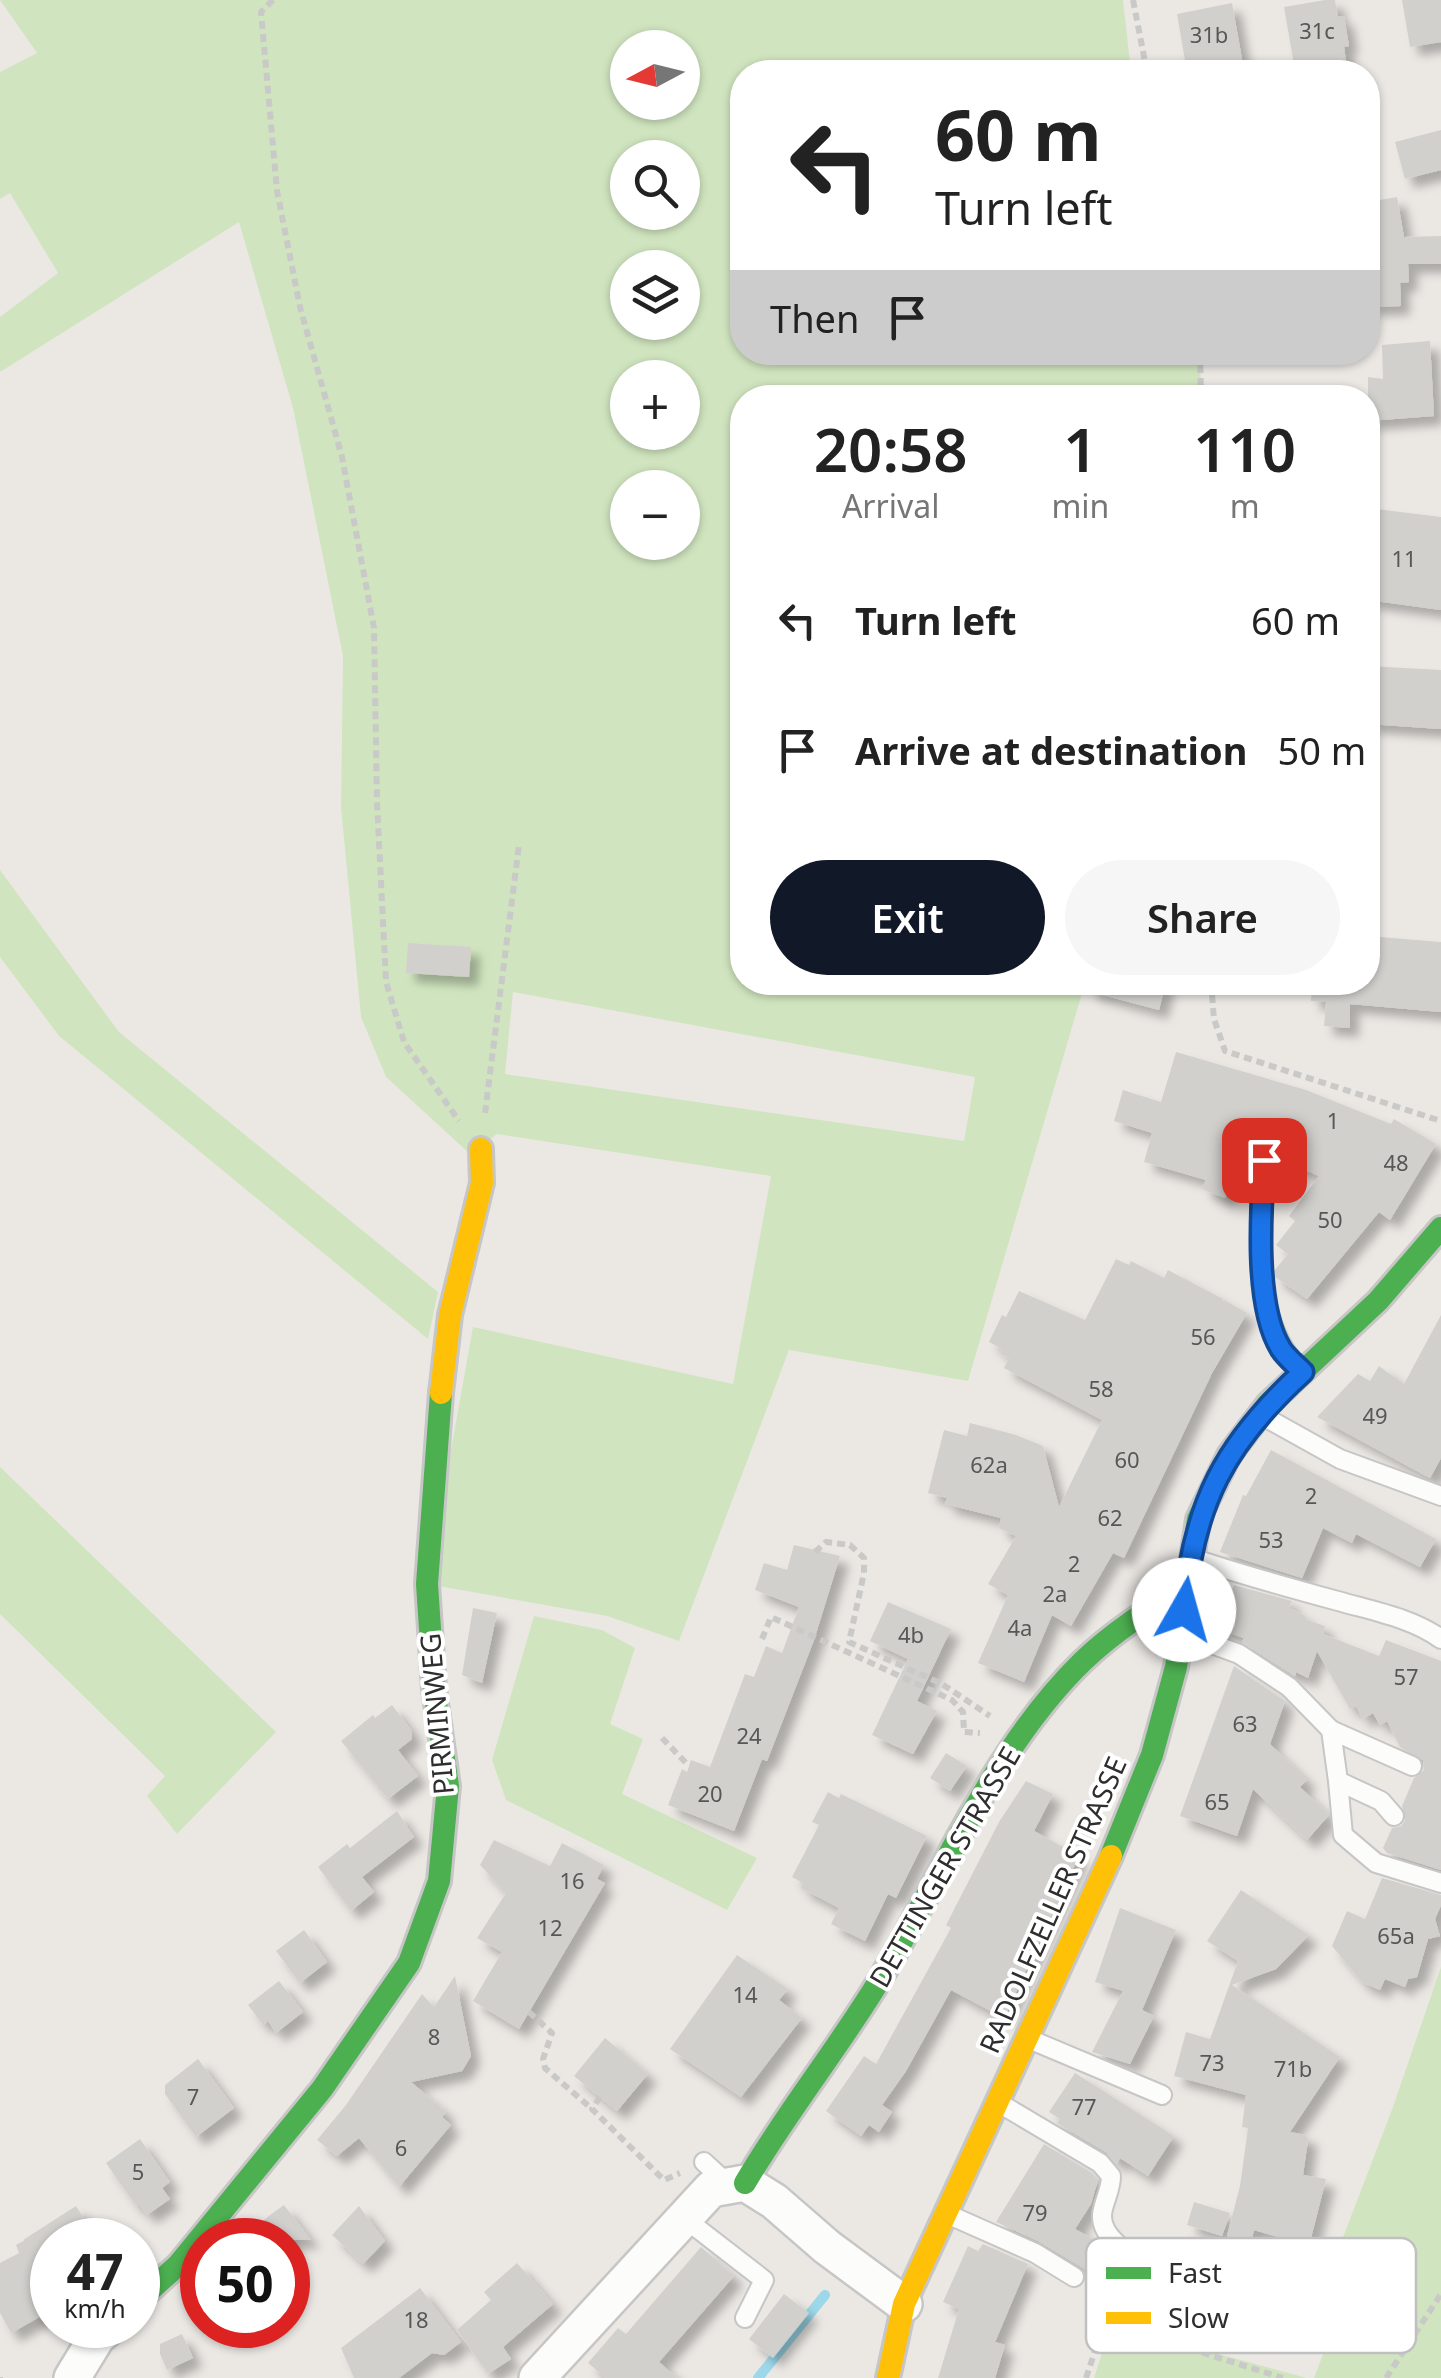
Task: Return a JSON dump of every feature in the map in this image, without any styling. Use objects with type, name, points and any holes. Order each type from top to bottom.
[{"type":"street","name":"PIRMINWEG","points":[[160,2281],[178,2265],[322,2089],[408,1963],[439,1882],[448,1786],[434,1689],[427,1584],[437,1424],[450,1316],[482,1184],[481,1149]]},
{"type":"street","name":"RADOLFZELLER STRASSE","points":[[888,2378],[904,2304],[1133,1808],[1176,1667],[1198,1519],[1221,1471],[1260,1415],[1438,1238]]},
{"type":"street","name":"DETTINGER STRASSE","points":[[537,2378],[711,2188],[738,2184],[860,2012],[922,1908],[974,1807],[1036,1714],[1082,1662],[1138,1615],[1186,1587]]},
{"type":"street","points":[[738,2184],[774,2201],[904,2304]]},
{"type":"street","points":[[72,2378],[90,2348]]},
{"type":"lane","points":[[1264,1160],[1261,1221],[1266,1306],[1281,1349],[1303,1372]]},
{"type":"lane","points":[[1260,1415],[1340,1460],[1441,1496]]},
{"type":"lane","points":[[1190,1557],[1376,1612],[1426,1629],[1441,1639]]},
{"type":"lane","points":[[1182,1632],[1239,1654],[1290,1687],[1331,1730],[1412,1766]]},
{"type":"lane","points":[[1331,1730],[1343,1834],[1376,1863],[1441,1883]]},
{"type":"lane","points":[[1338,1782],[1381,1801],[1394,1816]]},
{"type":"lane","points":[[1028,2038],[1162,2095]]},
{"type":"lane","points":[[998,2103],[1100,2163],[1111,2176],[1111,2191],[1102,2213],[1112,2238]]},
{"type":"lane","points":[[704,2162],[738,2184]]},
{"type":"lane","points":[[947,2214],[1035,2253],[1074,2277]]},
{"type":"lane","points":[[684,2218],[764,2280],[745,2318]]},
{"type":"path","points":[[273,0],[260,12],[277,191],[300,307],[342,457],[374,628],[386,982],[404,1042],[436,1092],[481,1149]]},
{"type":"path","points":[[1134,0],[1145,60]]},
{"type":"path","points":[[481,1149],[519,845]]},
{"type":"path","points":[[1212,995],[1214,1019],[1225,1051],[1441,1121]]},
{"type":"path","points":[[815,1552],[826,1542],[850,1545],[864,1558],[849,1642],[942,1684],[1020,1738]]},
{"type":"path","points":[[762,1639],[771,1617],[952,1700],[963,1712],[964,1732],[1020,1738]]},
{"type":"path","points":[[662,1738],[690,1766]]},
{"type":"path","points":[[529,2012],[552,2033],[543,2059],[545,2068],[664,2180],[704,2162]]},
{"type":"path","points":[[592,2109],[600,2097]]},
{"type":"path","points":[[1416,2332],[1441,2294]]},
{"type":"path","points":[[1086,2378],[1094,2353]]},
{"type":"path","points":[[1204,2353],[1283,2378]]},
{"type":"path","points":[[1386,2378],[1402,2353]]},
{"type":"green space","points":[[0,0],[1123,0],[1130,60],[730,60],[730,365],[1200,365],[1201,385],[730,385],[730,995],[1081,995],[968,1381],[789,1350],[679,1641],[607,1616],[427,1584],[473,1327],[733,1384],[771,1176],[497,1134],[470,1154],[386,1077],[361,1017],[341,807],[343,656],[293,408],[239,222],[0,372],[0,317],[58,273],[10,193],[0,199],[0,72],[37,53]],"holes":[[[513,992],[975,1077],[964,1141],[505,1074]]]},
{"type":"green space","points":[[0,870],[119,1032],[438,1292],[428,1339],[59,1036],[0,957]]},
{"type":"green space","points":[[0,1467],[276,1732],[177,1834],[147,1796],[165,1776],[0,1614]]},
{"type":"green space","points":[[534,1616],[602,1630],[635,1648],[610,1724],[643,1739],[622,1794],[757,1858],[727,1910],[506,1800],[492,1760]]},
{"type":"green space","points":[[1441,1967],[1441,2378],[1314,2378],[1324,2353],[1416,2353],[1416,2238],[1343,2238]]},
{"type":"green space","points":[[1102,2353],[1215,2353],[1307,2378],[1094,2378]]},
{"type":"building","points":[[1335,0],[1338,17],[1344,16],[1349,46],[1344,47],[1346,60],[1293,60],[1284,7]]},
{"type":"building","points":[[1402,0],[1441,0],[1441,42],[1410,47]]},
{"type":"building","points":[[1232,3],[1242,60],[1185,60],[1177,14]]},
{"type":"building","points":[[1441,130],[1441,170],[1405,179],[1395,142]]},
{"type":"building","points":[[1397,197],[1404,237],[1441,236],[1441,264],[1408,264],[1409,282],[1400,283],[1401,306],[1380,307],[1380,200]]},
{"type":"building","points":[[1430,341],[1434,416],[1380,420],[1380,385],[1368,385],[1368,377],[1383,379],[1382,345]]},
{"type":"building","points":[[1380,509],[1441,517],[1441,610],[1380,602]]},
{"type":"building","points":[[1380,667],[1441,670],[1441,729],[1380,725]]},
{"type":"building","points":[[1380,937],[1441,942],[1441,1012],[1350,1004],[1350,1028],[1324,1026],[1326,1002],[1311,1001],[1311,995],[1380,995]]},
{"type":"building","points":[[408,943],[471,947],[469,977],[406,973]]},
{"type":"building","points":[[1103,995],[1163,995],[1159,1010]]},
{"type":"building","points":[[1176,1052],[1306,1090],[1391,1124],[1394,1119],[1436,1144],[1390,1220],[1379,1212],[1307,1299],[1275,1277],[1274,1271],[1288,1254],[1276,1245],[1295,1221],[1289,1216],[1319,1176],[1275,1157],[1269,1149],[1258,1149],[1251,1156],[1242,1154],[1225,1198],[1202,1189],[1206,1180],[1144,1162],[1152,1133],[1114,1121],[1123,1090],[1161,1102]]},
{"type":"building","points":[[1116,1259],[1129,1265],[1131,1261],[1164,1278],[1168,1270],[1247,1313],[1212,1373],[1124,1558],[1113,1553],[1071,1626],[1052,1615],[1024,1682],[978,1663],[1008,1595],[988,1584],[1016,1536],[999,1528],[1001,1518],[945,1504],[947,1498],[928,1493],[944,1430],[967,1436],[970,1423],[1043,1446],[1059,1507],[1102,1420],[1004,1368],[1009,1358],[989,1342],[1019,1291],[1085,1320]]},
{"type":"building","points":[[1441,1315],[1441,1458],[1430,1478],[1317,1417],[1358,1374],[1370,1381],[1379,1366],[1404,1384]]},
{"type":"building","points":[[1271,1450],[1436,1539],[1420,1567],[1356,1534],[1352,1543],[1323,1528],[1302,1578],[1220,1552],[1243,1495],[1246,1496]]},
{"type":"building","points":[[794,1545],[840,1556],[814,1640],[767,1761],[762,1759],[734,1831],[668,1805],[682,1769],[687,1772],[691,1760],[710,1767],[745,1674],[754,1677],[766,1646],[782,1653],[799,1607],[755,1590],[764,1563],[787,1570]]},
{"type":"building","points":[[1234,1585],[1292,1601],[1289,1608],[1304,1615],[1304,1619],[1325,1626],[1323,1634],[1379,1656],[1386,1640],[1441,1661],[1441,1870],[1387,1853],[1383,1848],[1392,1828],[1405,1821],[1402,1806],[1414,1778],[1424,1770],[1423,1760],[1400,1747],[1387,1721],[1380,1725],[1373,1713],[1363,1719],[1356,1706],[1350,1709],[1317,1651],[1308,1678],[1296,1672],[1295,1676],[1242,1642],[1244,1638],[1218,1629]]},
{"type":"building","points":[[888,1602],[951,1629],[917,1701],[937,1711],[913,1754],[872,1735],[908,1659],[870,1641]]},
{"type":"building","points":[[473,1608],[497,1613],[482,1683],[462,1675]]},
{"type":"building","points":[[1234,1666],[1285,1701],[1270,1744],[1307,1780],[1300,1787],[1329,1815],[1307,1840],[1253,1789],[1237,1836],[1180,1816]]},
{"type":"building","points":[[392,1705],[411,1730],[412,1739],[398,1750],[418,1776],[388,1799],[341,1741]]},
{"type":"building","points":[[946,1753],[967,1766],[950,1791],[930,1778]]},
{"type":"building","points":[[1026,1781],[1053,1794],[1034,1831],[1079,1856],[1004,2018],[951,1990],[906,2071],[882,2105],[892,2112],[879,2132],[869,2125],[861,2136],[826,2111],[864,2056],[876,2064],[951,1928],[946,1925],[999,1822]]},
{"type":"building","points":[[828,1792],[839,1798],[841,1794],[927,1836],[896,1898],[888,1894],[865,1941],[831,1924],[839,1908],[801,1888],[803,1883],[792,1877],[819,1825],[812,1822]]},
{"type":"building","points":[[397,1811],[414,1837],[362,1877],[374,1892],[351,1911],[318,1867],[347,1844],[350,1848]]},
{"type":"building","points":[[494,1840],[550,1866],[562,1843],[604,1865],[597,1879],[605,1883],[519,2029],[473,2001],[502,1952],[477,1938],[506,1893],[480,1865]]},
{"type":"building","points":[[1382,1878],[1441,1895],[1441,1905],[1435,1919],[1440,1936],[1428,1939],[1417,1977],[1408,1979],[1405,1987],[1385,1979],[1380,1990],[1362,1982],[1332,1946],[1347,1911],[1365,1919]]},
{"type":"building","points":[[1241,1890],[1309,1935],[1276,1969],[1232,1985],[1340,2057],[1290,2132],[1306,2135],[1308,2140],[1303,2175],[1326,2179],[1311,2238],[1282,2238],[1254,2230],[1252,2238],[1227,2236],[1240,2186],[1248,2128],[1242,2127],[1246,2095],[1174,2076],[1186,2032],[1210,2039],[1238,1961],[1207,1941]]},
{"type":"building","points":[[1120,1908],[1176,1930],[1142,2010],[1154,2016],[1130,2064],[1092,2052],[1123,1991],[1095,1982]]},
{"type":"building","points":[[304,1930],[327,1962],[300,1983],[276,1951]]},
{"type":"building","points":[[737,1955],[788,1989],[779,2000],[802,2018],[741,2097],[670,2049]]},
{"type":"building","points":[[455,1976],[471,2056],[462,2071],[411,2082],[446,2112],[442,2117],[451,2125],[399,2187],[359,2138],[337,2156],[317,2140],[346,2105],[422,1994],[434,2007]]},
{"type":"building","points":[[279,1981],[303,2012],[276,2033],[268,2021],[263,2025],[248,2005]]},
{"type":"building","points":[[605,2038],[648,2074],[617,2111],[574,2076]]},
{"type":"building","points":[[198,2059],[234,2108],[196,2137],[165,2094],[165,2085]]},
{"type":"building","points":[[1075,2073],[1174,2136],[1148,2176],[1120,2158],[1117,2164],[1106,2152],[1057,2123],[1060,2119],[1049,2112]]},
{"type":"building","points":[[140,2139],[170,2182],[162,2188],[170,2199],[147,2215],[139,2204],[136,2206],[106,2163]]},
{"type":"building","points":[[1044,2144],[1098,2180],[1091,2204],[1075,2229],[1091,2238],[1086,2238],[1086,2270],[996,2222]]},
{"type":"building","points":[[1194,2202],[1230,2213],[1222,2236],[1187,2225]]},
{"type":"building","points":[[284,2205],[294,2218],[267,2218]]},
{"type":"building","points":[[76,2206],[83,2218],[58,2218]]},
{"type":"building","points":[[359,2206],[385,2241],[363,2264],[332,2235]]},
{"type":"building","points":[[30,2236],[30,2322],[11,2333],[0,2313],[0,2263],[19,2253],[16,2245]]},
{"type":"building","points":[[983,2244],[1028,2264],[995,2342],[1005,2345],[995,2378],[938,2378],[959,2309],[943,2302],[968,2246],[978,2251]]},
{"type":"building","points":[[701,2247],[734,2276],[659,2362],[677,2378],[606,2378],[588,2363],[618,2328],[626,2334]]},
{"type":"building","points":[[517,2263],[553,2304],[503,2347],[511,2359],[488,2374],[457,2330],[491,2300],[484,2292]]},
{"type":"building","points":[[420,2288],[461,2342],[444,2355],[432,2353],[399,2378],[354,2378],[341,2348]]},
{"type":"building","points":[[784,2294],[809,2313],[773,2358],[749,2339]]},
{"type":"building","points":[[180,2335],[180,2348],[188,2348],[193,2358],[167,2370],[160,2344]]},
{"type":"waterway","points":[[758,2378],[825,2295]]},
{"type":"traffic: fast","points":[[1111,1856],[1152,1755],[1176,1667],[1198,1519],[1229,1455],[1268,1404],[1378,1301],[1441,1228]]},
{"type":"traffic: fast","points":[[160,2281],[178,2265],[322,2089],[409,1963],[439,1881],[448,1786],[434,1689],[427,1584],[441,1393]]},
{"type":"traffic: fast","points":[[745,2183],[879,1981],[971,1814],[1050,1696],[1094,1651],[1186,1587]]},
{"type":"traffic: slow","points":[[441,1393],[450,1315],[482,1183],[481,1149]]},
{"type":"traffic: slow","points":[[888,2378],[904,2304],[1111,1856]]},
{"type":"route","points":[[1184,1610],[1198,1519],[1229,1455],[1268,1404],[1303,1372],[1281,1349],[1266,1306],[1261,1221],[1264,1160]]}]
